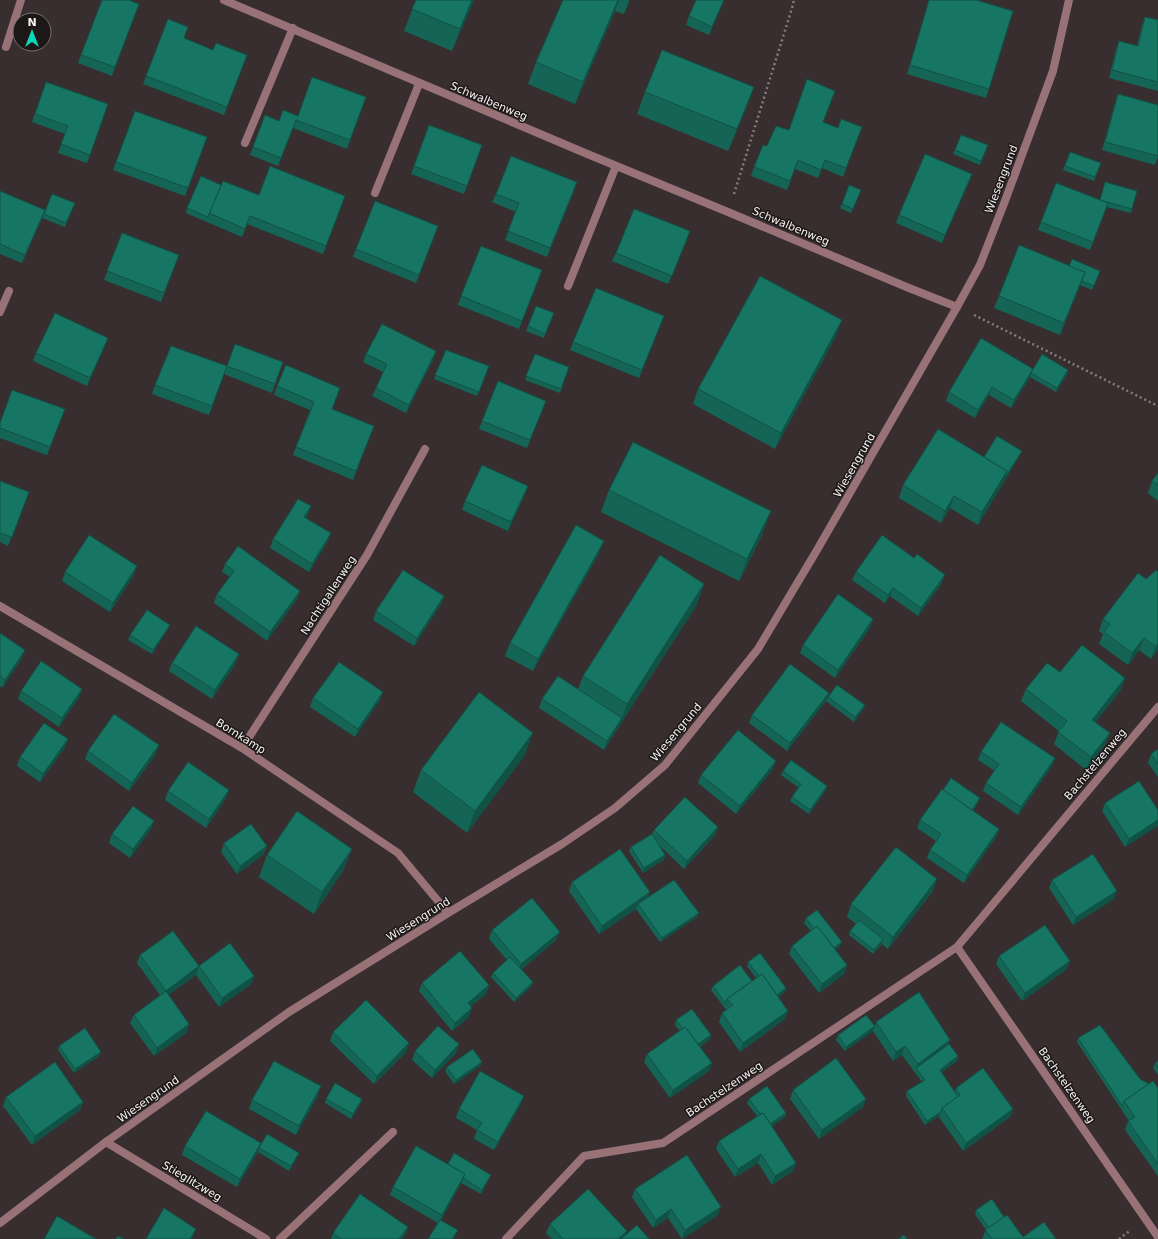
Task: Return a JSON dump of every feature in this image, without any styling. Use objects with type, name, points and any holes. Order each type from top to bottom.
[{"type":"street","points":[[6,47],[21,0]]},
{"type":"street","name":"Schwalbenweg","points":[[224,0],[293,28],[419,84],[908,288],[957,307]]},
{"type":"street","name":"Wiesengrund","points":[[0,1222],[106,1142],[289,1012],[562,844],[615,808],[664,765],[758,649],[817,550],[980,265],[1053,72],[1069,0]]},
{"type":"street","points":[[244,143],[293,28]]},
{"type":"street","points":[[375,193],[419,84]]},
{"type":"street","points":[[568,286],[616,166]]},
{"type":"street","points":[[0,312],[9,291]]},
{"type":"street","name":"Nachtigallenweg","points":[[242,748],[367,555],[425,449]]},
{"type":"street","name":"Bornkamp","points":[[0,606],[242,748],[398,853],[448,913]]},
{"type":"street","name":"Bachstelzenweg","points":[[506,1239],[584,1156],[662,1143],[957,946],[1158,706]]},
{"type":"street","name":"Bachstelzenweg","points":[[957,946],[1158,1237]]},
{"type":"street","points":[[280,1239],[393,1132]]},
{"type":"street","name":"Stieglitzweg","points":[[106,1142],[266,1239]]},
{"type":"path","points":[[728,212],[794,0]]},
{"type":"path","points":[[957,307],[1158,406]]},
{"type":"building","points":[[102,0],[129,0],[139,4],[115,67],[81,55]]},
{"type":"building","points":[[416,0],[472,0],[460,29],[412,9]]},
{"type":"building","points":[[563,0],[618,0],[583,82],[536,62]]},
{"type":"building","points":[[696,0],[724,0],[712,27],[689,16]]},
{"type":"building","points":[[929,0],[976,0],[1013,11],[989,89],[910,65]]},
{"type":"building","points":[[1145,17],[1158,20],[1158,82],[1112,70],[1119,41],[1138,46]]},
{"type":"building","points":[[168,19],[188,27],[184,38],[213,50],[216,43],[247,55],[227,107],[146,76]]},
{"type":"building","points":[[662,50],[754,87],[737,129],[645,92]]},
{"type":"building","points":[[312,77],[366,97],[350,140],[296,120],[281,158],[253,147],[265,115],[279,121],[283,110],[298,116]]},
{"type":"building","points":[[807,79],[835,91],[823,122],[838,128],[841,119],[862,127],[846,168],[825,160],[821,170],[798,160],[790,181],[754,167],[763,145],[767,146],[776,126],[789,130]]},
{"type":"building","points":[[46,82],[108,104],[90,155],[61,144],[68,126],[35,114]]},
{"type":"building","points":[[1118,94],[1158,105],[1158,156],[1105,142]]},
{"type":"building","points":[[135,111],[207,137],[188,188],[116,162]]},
{"type":"building","points":[[429,125],[482,145],[467,186],[414,166]]},
{"type":"building","points":[[961,135],[988,145],[981,161],[955,150]]},
{"type":"building","points":[[1070,152],[1101,163],[1095,177],[1065,166]]},
{"type":"building","points":[[925,154],[972,174],[945,235],[899,215]]},
{"type":"building","points":[[511,156],[577,182],[550,248],[508,231],[519,203],[496,194]]},
{"type":"building","points":[[270,166],[345,196],[326,246],[250,216],[245,229],[209,213],[223,181],[259,195]]},
{"type":"building","points":[[201,176],[221,185],[208,217],[187,208]]},
{"type":"building","points":[[1105,182],[1137,191],[1132,209],[1100,200]]},
{"type":"building","points":[[1056,183],[1108,203],[1093,242],[1041,222]]},
{"type":"building","points":[[849,185],[861,190],[853,209],[842,204]]},
{"type":"building","points":[[0,191],[45,210],[25,255],[0,244]]},
{"type":"building","points":[[52,194],[75,203],[66,223],[44,214]]},
{"type":"building","points":[[375,201],[438,226],[419,275],[356,249]]},
{"type":"building","points":[[634,209],[690,231],[672,276],[616,253]]},
{"type":"building","points":[[122,233],[179,255],[164,293],[107,271]]},
{"type":"building","points":[[1019,245],[1085,272],[1064,323],[999,296]]},
{"type":"building","points":[[481,246],[542,270],[522,321],[461,296]]},
{"type":"building","points":[[1072,259],[1100,271],[1094,286],[1082,281],[1085,272],[1069,266]]},
{"type":"building","points":[[760,276],[842,320],[781,433],[698,389]]},
{"type":"building","points":[[596,288],[664,316],[642,370],[573,342]]},
{"type":"building","points":[[536,306],[554,313],[545,334],[528,326]]},
{"type":"building","points":[[55,313],[108,338],[90,378],[36,353]]},
{"type":"building","points":[[382,324],[436,351],[409,405],[376,388],[387,364],[366,354]]},
{"type":"building","points":[[981,338],[1033,369],[1014,400],[992,387],[978,410],[949,392]]},
{"type":"building","points":[[235,344],[283,362],[275,384],[227,366]]},
{"type":"building","points":[[171,346],[227,366],[212,406],[155,385]]},
{"type":"building","points":[[446,350],[489,366],[479,392],[435,375]]},
{"type":"building","points":[[535,354],[569,367],[561,389],[526,376]]},
{"type":"building","points":[[1042,354],[1068,370],[1057,388],[1031,373]]},
{"type":"building","points":[[286,365],[340,388],[332,409],[374,426],[356,471],[296,447],[314,402],[277,386]]},
{"type":"building","points":[[498,381],[546,401],[530,440],[482,421]]},
{"type":"building","points":[[12,390],[65,409],[50,447],[0,428],[0,423]]},
{"type":"building","points":[[938,429],[1007,471],[982,512],[954,496],[945,511],[903,485]]},
{"type":"building","points":[[997,436],[1022,451],[1004,479],[1007,471],[984,457]]},
{"type":"building","points":[[633,442],[771,511],[747,559],[609,490]]},
{"type":"building","points":[[482,465],[528,486],[511,522],[465,501]]},
{"type":"building","points":[[1158,473],[1158,485],[1152,481]]},
{"type":"building","points":[[0,481],[29,492],[12,537],[0,533]]},
{"type":"building","points":[[298,499],[311,506],[304,517],[331,533],[312,564],[273,539]]},
{"type":"building","points":[[576,525],[604,541],[538,659],[510,643]]},
{"type":"building","points":[[89,535],[137,566],[113,603],[65,572]]},
{"type":"building","points":[[882,535],[914,558],[917,554],[945,575],[921,608],[893,588],[888,595],[856,572]]},
{"type":"building","points":[[238,546],[300,591],[270,632],[217,594],[234,571],[225,564]]},
{"type":"building","points":[[660,555],[704,584],[627,704],[583,676]]},
{"type":"building","points":[[403,570],[444,596],[417,638],[376,611]]},
{"type":"building","points":[[1156,570],[1158,572],[1158,643],[1156,647],[1144,638],[1132,653],[1104,632],[1110,624],[1103,619],[1138,573],[1146,579]]},
{"type":"building","points":[[838,594],[873,619],[838,670],[803,645]]},
{"type":"building","points":[[147,610],[170,625],[153,650],[130,635]]},
{"type":"building","points":[[196,626],[239,654],[215,690],[172,663]]},
{"type":"building","points":[[0,633],[25,650],[5,680],[0,676]]},
{"type":"building","points":[[1082,645],[1125,678],[1092,720],[1110,733],[1091,757],[1058,732],[1067,721],[1026,689],[1047,663],[1060,672]]},
{"type":"building","points":[[41,661],[82,689],[62,718],[21,691]]},
{"type":"building","points":[[339,662],[383,692],[358,729],[313,698]]},
{"type":"building","points":[[790,664],[829,693],[790,743],[752,715]]},
{"type":"building","points":[[558,676],[622,718],[607,741],[542,699]]},
{"type":"building","points":[[837,685],[865,705],[855,717],[828,697]]},
{"type":"building","points":[[479,692],[533,733],[475,811],[421,770]]},
{"type":"building","points":[[114,714],[159,745],[132,783],[88,751]]},
{"type":"building","points":[[1001,722],[1055,758],[1021,807],[986,783],[999,764],[981,752]]},
{"type":"building","points":[[44,723],[68,739],[43,774],[20,757]]},
{"type":"building","points":[[738,730],[776,761],[740,806],[701,775]]},
{"type":"building","points":[[1158,749],[1158,764],[1151,754]]},
{"type":"building","points":[[791,760],[827,786],[810,810],[792,797],[801,784],[783,771]]},
{"type":"building","points":[[188,762],[229,790],[209,819],[168,791]]},
{"type":"building","points":[[951,778],[980,798],[972,810],[943,790]]},
{"type":"building","points":[[1139,781],[1158,810],[1158,820],[1129,839],[1105,803]]},
{"type":"building","points":[[942,789],[999,829],[967,875],[930,850],[941,834],[920,820]]},
{"type":"building","points":[[685,797],[718,827],[687,861],[654,830]]},
{"type":"building","points":[[133,806],[154,821],[133,849],[112,834]]},
{"type":"building","points":[[297,811],[352,849],[322,892],[267,855]]},
{"type":"building","points":[[251,824],[267,846],[240,866],[224,843]]},
{"type":"building","points":[[652,834],[665,855],[644,868],[631,847]]},
{"type":"building","points":[[896,847],[937,879],[893,937],[851,904]]},
{"type":"building","points":[[620,849],[650,892],[602,926],[572,882]]},
{"type":"building","points":[[1093,854],[1117,891],[1076,917],[1052,880]]},
{"type":"building","points":[[674,880],[699,913],[662,938],[638,904]]},
{"type":"building","points":[[532,898],[560,932],[521,964],[492,930]]},
{"type":"building","points":[[817,910],[842,942],[834,948],[817,926],[814,929],[806,918]]},
{"type":"building","points":[[859,920],[883,939],[874,950],[850,931]]},
{"type":"building","points":[[1045,925],[1070,961],[1025,993],[999,956]]},
{"type":"building","points":[[817,926],[847,965],[822,984],[792,946]]},
{"type":"building","points":[[173,931],[199,966],[166,991],[140,955]]},
{"type":"building","points":[[230,943],[254,976],[222,998],[199,966]]},
{"type":"building","points":[[460,951],[489,985],[468,1003],[472,1008],[455,1023],[422,983]]},
{"type":"building","points":[[760,953],[786,988],[777,995],[762,974],[759,976],[748,962]]},
{"type":"building","points":[[510,957],[533,982],[516,998],[493,973]]},
{"type":"building","points":[[740,965],[752,981],[727,999],[725,1003],[713,986]]},
{"type":"building","points":[[762,974],[788,1011],[743,1043],[722,1013],[733,1005],[727,999]]},
{"type":"building","points":[[166,991],[189,1024],[157,1048],[134,1015]]},
{"type":"building","points":[[919,992],[950,1040],[918,1064],[905,1046],[896,1052],[876,1022]]},
{"type":"building","points":[[366,1000],[409,1043],[377,1076],[333,1032]]},
{"type":"building","points":[[692,1009],[711,1035],[698,1044],[685,1027],[683,1029],[676,1020]]},
{"type":"building","points":[[866,1015],[875,1026],[846,1047],[838,1035]]},
{"type":"building","points":[[1100,1025],[1140,1079],[1149,1084],[1124,1101],[1122,1106],[1078,1038]]},
{"type":"building","points":[[438,1026],[459,1044],[435,1070],[415,1051]]},
{"type":"building","points":[[685,1027],[712,1063],[673,1090],[647,1054]]},
{"type":"building","points":[[85,1028],[101,1052],[75,1069],[59,1046]]},
{"type":"building","points":[[949,1044],[958,1056],[940,1070],[958,1097],[942,1108],[941,1112],[927,1121],[907,1091],[925,1080],[916,1068]]},
{"type":"building","points":[[473,1049],[482,1062],[456,1080],[447,1067]]},
{"type":"building","points":[[836,1058],[866,1099],[822,1130],[793,1090]]},
{"type":"building","points":[[274,1061],[321,1086],[299,1126],[252,1100]]},
{"type":"building","points":[[1158,1061],[1158,1068],[1155,1063]]},
{"type":"building","points":[[55,1062],[83,1102],[35,1136],[6,1097]]},
{"type":"building","points":[[983,1068],[1013,1109],[966,1143],[942,1108],[960,1095],[956,1088]]},
{"type":"building","points":[[480,1071],[524,1096],[498,1142],[477,1130],[482,1123],[459,1109]]},
{"type":"building","points":[[1153,1081],[1158,1088],[1158,1164],[1128,1121],[1135,1117],[1124,1101]]},
{"type":"building","points":[[335,1083],[362,1099],[353,1114],[326,1099]]},
{"type":"building","points":[[767,1086],[786,1113],[770,1124],[763,1113],[760,1114],[749,1099]]},
{"type":"building","points":[[206,1111],[261,1143],[240,1179],[185,1146]]},
{"type":"building","points":[[763,1113],[796,1163],[775,1176],[761,1154],[738,1169],[719,1141]]},
{"type":"building","points":[[267,1134],[299,1153],[291,1166],[259,1148]]},
{"type":"building","points":[[416,1146],[465,1174],[442,1215],[393,1187]]},
{"type":"building","points":[[454,1153],[491,1175],[482,1190],[463,1178],[465,1174],[448,1164]]},
{"type":"building","points":[[687,1155],[721,1207],[685,1230],[671,1209],[656,1220],[635,1189]]},
{"type":"building","points":[[588,1189],[627,1231],[618,1239],[563,1239],[550,1224]]},
{"type":"building","points":[[360,1194],[408,1227],[399,1239],[341,1239],[333,1233]]},
{"type":"building","points":[[992,1199],[1004,1217],[989,1228],[976,1210]]},
{"type":"building","points":[[164,1208],[196,1229],[190,1239],[146,1239]]},
{"type":"building","points":[[1007,1215],[1023,1237],[1044,1222],[1056,1239],[992,1239],[985,1230]]},
{"type":"building","points":[[57,1216],[96,1239],[44,1239]]},
{"type":"building","points":[[440,1220],[458,1230],[452,1239],[428,1239]]},
{"type":"building","points":[[637,1225],[649,1239],[621,1239]]},
{"type":"building","points":[[904,1235],[907,1239],[898,1239]]},
{"type":"building","points":[[118,1236],[124,1239],[116,1239]]}]
